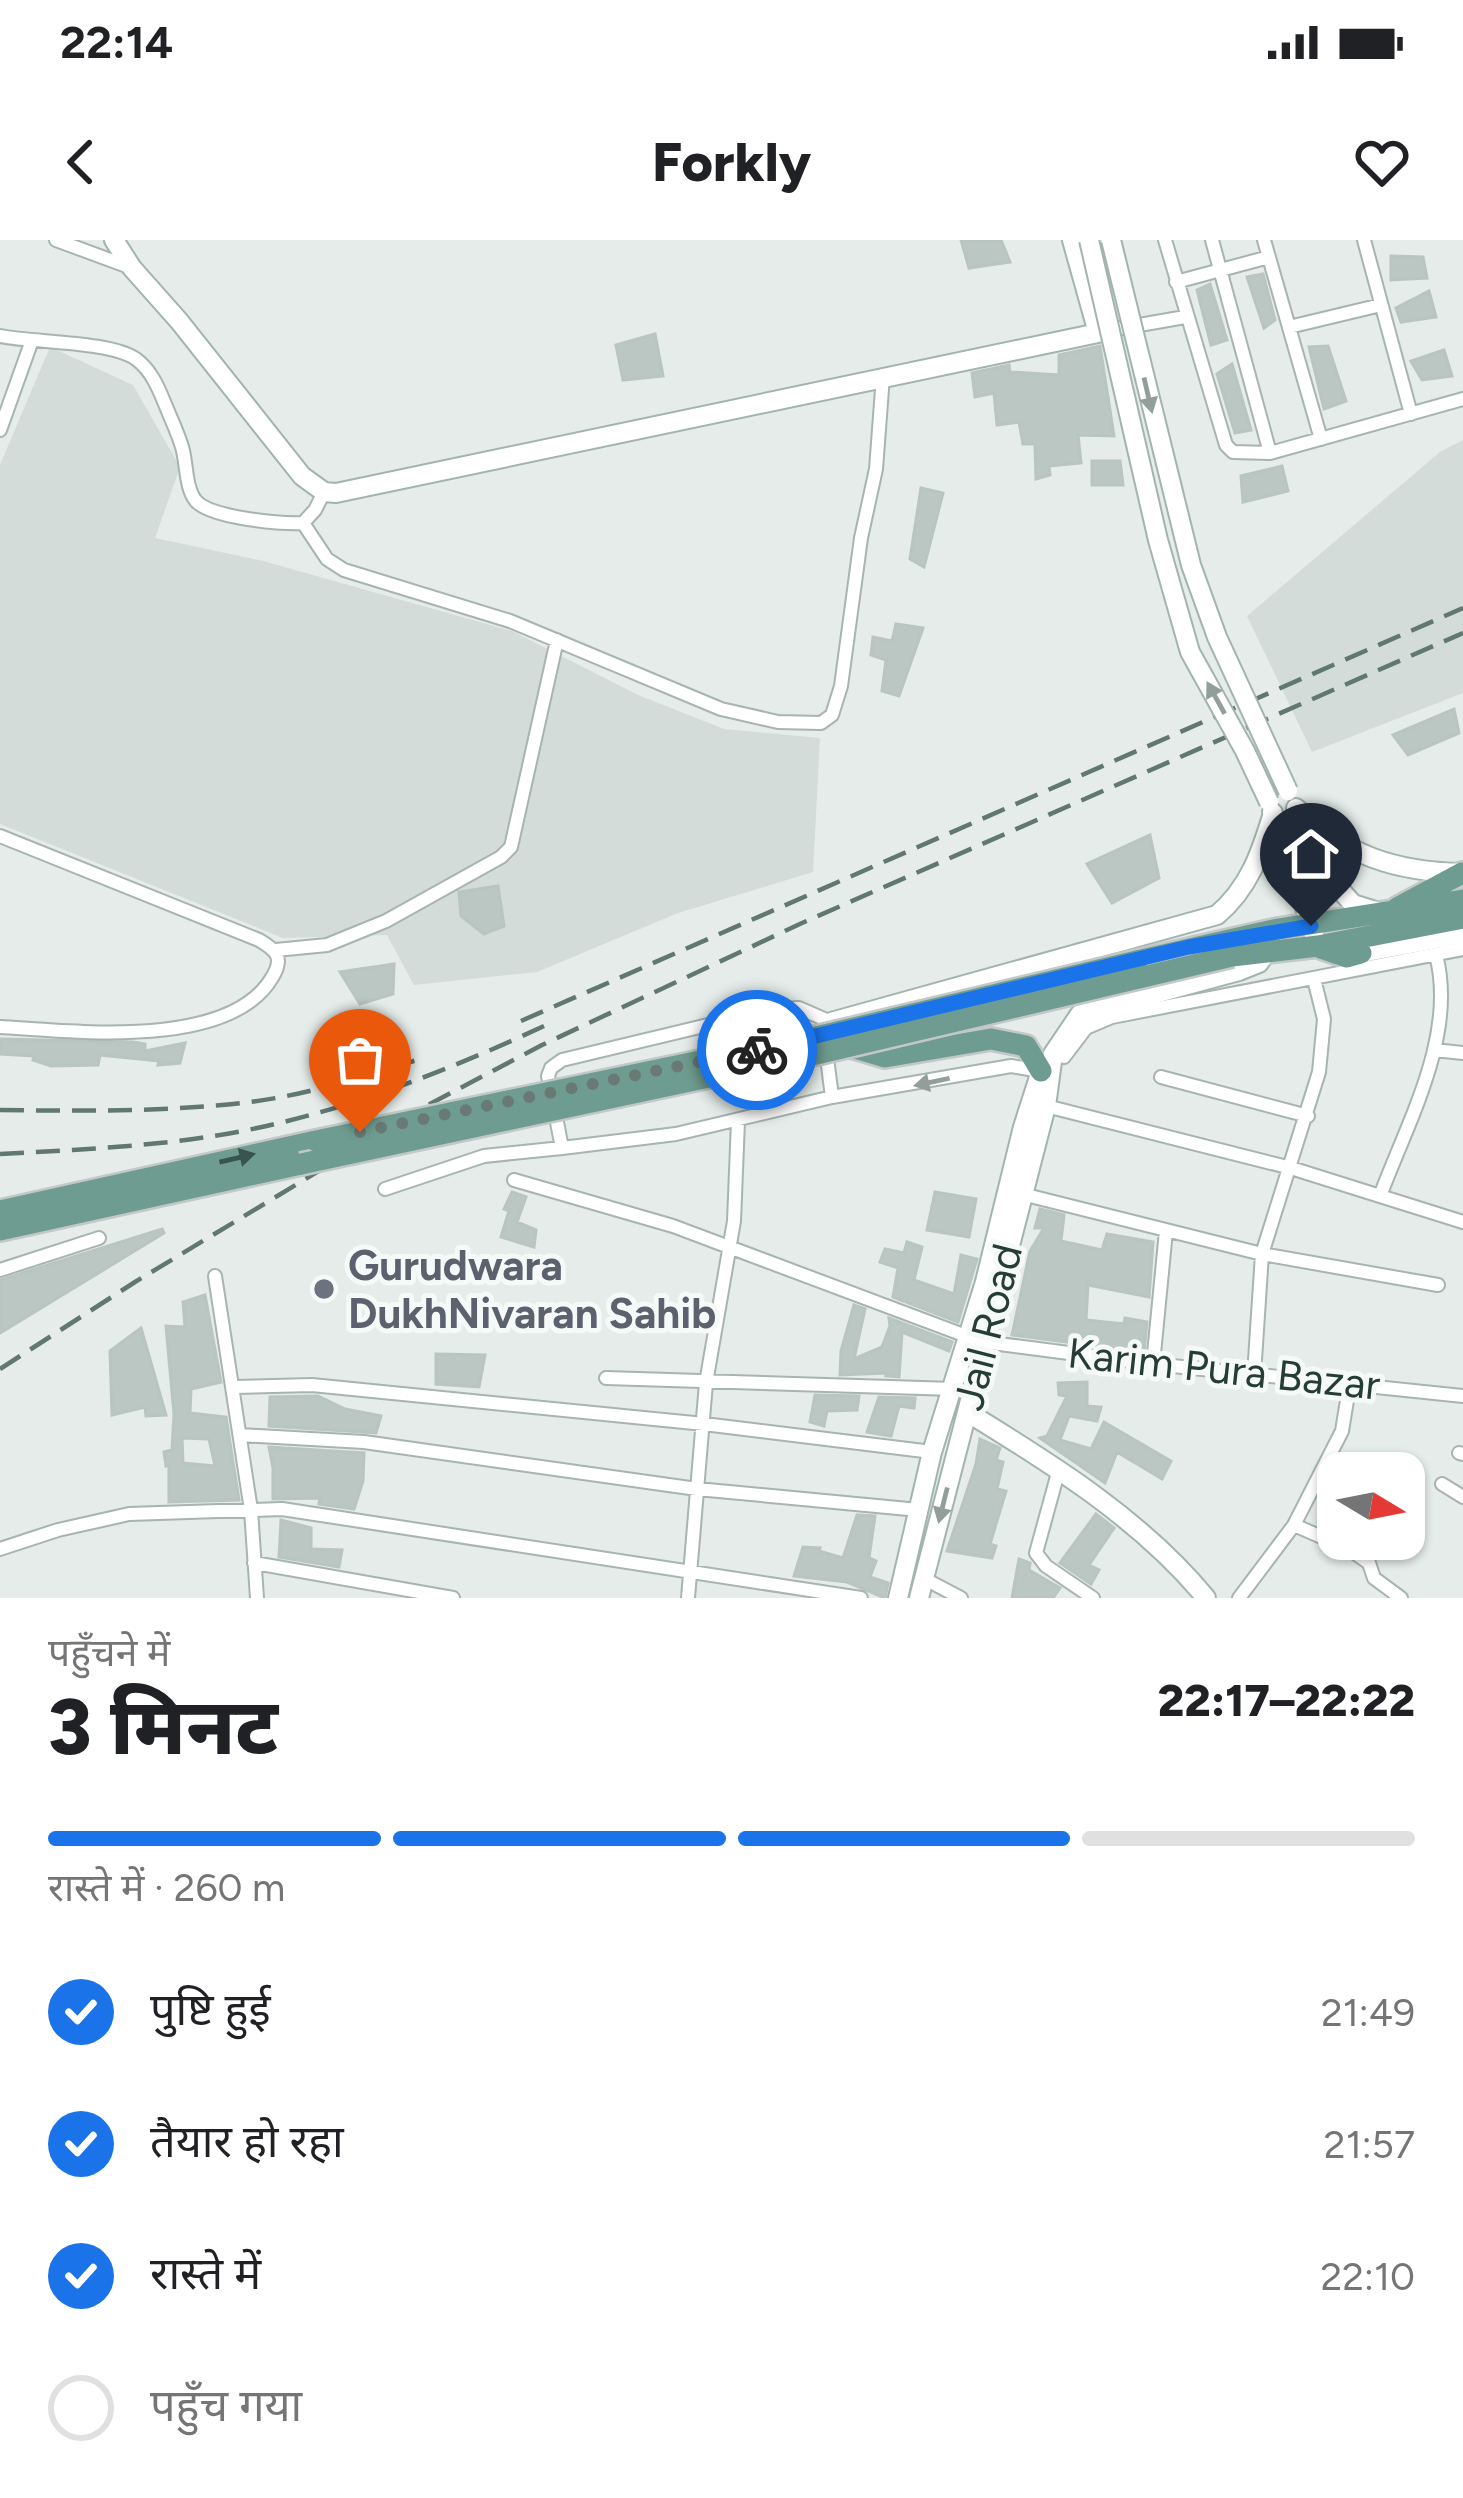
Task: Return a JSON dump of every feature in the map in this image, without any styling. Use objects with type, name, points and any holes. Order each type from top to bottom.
[{"type":"main road","points":[[1386,914],[1462,873]]},
{"type":"main road","points":[[0,1230],[848,1046],[1220,957],[1268,950],[1314,936],[1341,921],[1463,900]]},
{"type":"main road","points":[[0,1211],[820,1036],[1167,942],[1314,936],[1463,918]]},
{"type":"main road","points":[[1314,936],[1347,957],[1361,953]]},
{"type":"main road","points":[[848,1046],[885,1057],[1008,1040],[1026,1046],[1042,1060]]},
{"type":"street","points":[[56,240],[132,268]]},
{"type":"street","points":[[114,240],[302,476],[324,493],[1185,317]]},
{"type":"street","points":[[1072,240],[1098,332]]},
{"type":"street","points":[[1089,240],[1158,540],[1190,652],[1273,813],[1314,936]]},
{"type":"street","points":[[1111,240],[1196,578],[1216,638],[1297,809],[1343,893],[1353,904],[1386,914]]},
{"type":"street","points":[[1165,240],[1226,445],[1245,455],[1270,452],[1463,399]]},
{"type":"street","points":[[1212,240],[1270,452]]},
{"type":"street","points":[[1264,240],[1321,439]]},
{"type":"street","points":[[1364,240],[1411,413]]},
{"type":"street","points":[[1176,282],[1268,257]]},
{"type":"street","points":[[1288,327],[1381,305]]},
{"type":"street","points":[[0,336],[31,343],[108,347],[132,356],[149,370],[161,395],[197,502],[205,508],[278,524],[303,523]]},
{"type":"street","points":[[0,430],[31,343]]},
{"type":"street","points":[[303,523],[327,560],[344,570],[510,621],[721,709],[778,722],[828,719],[842,686],[861,538],[876,470],[883,376]]},
{"type":"street","points":[[303,523],[324,493]]},
{"type":"street","points":[[0,836],[276,950],[327,946],[386,921],[511,847],[557,640]]},
{"type":"street","points":[[1297,809],[1327,836],[1371,861],[1462,873]]},
{"type":"street","points":[[1297,809],[1341,921]]},
{"type":"street","points":[[562,1148],[548,1076],[562,1060],[775,1009],[799,1008],[828,1027],[1167,942],[1217,915],[1239,897],[1263,848],[1273,813]]},
{"type":"street","points":[[1361,953],[1463,934]]},
{"type":"street","points":[[386,1189],[484,1156],[676,1134],[832,1097],[1064,1057],[1087,1028],[1099,1021],[1463,949]]},
{"type":"street","points":[[0,1027],[113,1033],[178,1028],[224,1014],[254,998],[274,974],[276,950]]},
{"type":"street","points":[[1042,1060],[1080,1014],[1226,976],[1259,963],[1268,950]]},
{"type":"street","points":[[1380,1196],[1434,1050],[1444,998],[1436,955]]},
{"type":"street","points":[[1254,1375],[1262,1254],[1308,1116],[1323,1041],[1324,1019],[1314,979]]},
{"type":"street","points":[[828,1027],[832,1097]]},
{"type":"street","points":[[1434,1050],[1463,1053]]},
{"type":"street","name":"Jail Road","points":[[898,1598],[932,1452],[977,1340],[1046,1106],[1042,1060]]},
{"type":"street","name":"Jail Road","points":[[922,1589],[967,1412],[977,1340],[1042,1060]]},
{"type":"street","points":[[1161,1077],[1308,1116]]},
{"type":"street","points":[[1046,1106],[1291,1168],[1463,1222]]},
{"type":"street","points":[[688,1598],[706,1383],[730,1250],[738,1121]]},
{"type":"street","name":"Karim Pura Bazar","points":[[514,1180],[674,1226],[977,1340],[1153,1364],[1463,1396]]},
{"type":"street","points":[[1022,1194],[1262,1254],[1438,1285]]},
{"type":"street","points":[[1153,1364],[1166,1231]]},
{"type":"street","points":[[0,1270],[98,1238]]},
{"type":"street","points":[[215,1276],[251,1510],[256,1598]]},
{"type":"street","points":[[606,1378],[954,1389]]},
{"type":"street","points":[[1238,1598],[1294,1525],[1342,1431],[1350,1382]]},
{"type":"street","points":[[234,1387],[312,1385],[932,1452]]},
{"type":"street","points":[[967,1412],[1059,1469],[1184,1570],[1206,1598]]},
{"type":"street","points":[[240,1435],[364,1442],[697,1489],[919,1510]]},
{"type":"street","points":[[1059,1469],[1036,1553],[1046,1566],[1093,1598]]},
{"type":"street","points":[[1442,1484],[1463,1497]]},
{"type":"street","points":[[0,1549],[110,1517],[305,1512],[861,1598]]},
{"type":"street","points":[[1294,1525],[1349,1549],[1369,1563],[1374,1578],[1401,1598]]},
{"type":"street","points":[[254,1563],[453,1598]]},
{"type":"street","points":[[922,1589],[961,1598]]},
{"type":"shaded area","points":[[50,347],[133,385],[180,467],[155,538],[263,561],[512,631],[638,695],[724,729],[820,738],[813,872],[678,913],[537,972],[414,985],[387,935],[283,938],[0,824],[0,465]]},
{"type":"shaded area","points":[[1463,440],[1463,693],[1312,752],[1247,616],[1440,452]]},
{"type":"building","points":[[961,240],[1001,240],[1010,262],[969,268]]},
{"type":"building","points":[[1391,256],[1423,257],[1427,278],[1391,280]]},
{"type":"building","points":[[1263,274],[1275,320],[1264,328],[1247,277]]},
{"type":"building","points":[[1210,284],[1227,340],[1211,345],[1197,290]]},
{"type":"building","points":[[1429,291],[1436,317],[1401,322],[1396,308]]},
{"type":"building","points":[[655,334],[663,376],[623,380],[616,345]]},
{"type":"building","points":[[1100,346],[1114,436],[1078,435],[1081,463],[1049,466],[1050,475],[1036,479],[1035,444],[1023,444],[1019,422],[997,425],[994,393],[975,397],[972,373],[1009,365],[1010,372],[1059,375],[1059,355]]},
{"type":"building","points":[[1328,346],[1346,401],[1324,409],[1309,347]]},
{"type":"building","points":[[1444,350],[1452,376],[1422,380],[1411,361]]},
{"type":"building","points":[[1232,364],[1251,430],[1235,433],[1217,374]]},
{"type":"building","points":[[1092,461],[1120,461],[1123,485],[1092,485]]},
{"type":"building","points":[[1282,466],[1288,491],[1243,502],[1241,476]]},
{"type":"building","points":[[921,488],[943,493],[924,567],[910,559]]},
{"type":"building","points":[[896,624],[923,628],[899,696],[882,691],[886,660],[871,655],[873,637],[892,641]]},
{"type":"building","points":[[1454,709],[1459,733],[1408,755],[1393,735]]},
{"type":"building","points":[[1150,835],[1159,878],[1112,903],[1087,864]]},
{"type":"building","points":[[498,886],[504,926],[484,934],[461,916],[459,892]]},
{"type":"building","points":[[394,964],[393,994],[360,1004],[340,972]]},
{"type":"building","points":[[0,1039],[133,1042],[145,1044],[145,1051],[185,1043],[180,1063],[158,1065],[159,1061],[100,1055],[98,1065],[51,1066],[33,1060],[34,1056],[0,1054]]},
{"type":"building","points":[[512,1192],[526,1197],[517,1222],[536,1230],[534,1247],[501,1237],[509,1211],[504,1209]]},
{"type":"building","points":[[935,1192],[976,1199],[969,1237],[927,1230]]},
{"type":"building","points":[[1040,1209],[1064,1215],[1061,1241],[1102,1250],[1107,1234],[1153,1242],[1149,1297],[1088,1285],[1086,1320],[1147,1322],[1144,1352],[1012,1335],[1030,1251],[1044,1228],[1035,1228]]},
{"type":"building","points":[[162,1229],[164,1233],[0,1333],[0,1280]]},
{"type":"building","points":[[907,1242],[922,1247],[914,1280],[954,1294],[961,1255],[977,1259],[958,1322],[893,1297],[898,1268],[880,1262],[885,1249],[904,1253]]},
{"type":"building","points":[[205,1295],[221,1382],[191,1389],[190,1413],[226,1417],[239,1500],[169,1502],[169,1465],[164,1452],[172,1450],[174,1414],[166,1326],[185,1327],[183,1302]],"holes":[[[182,1438],[209,1439],[215,1466],[183,1463]]]},
{"type":"building","points":[[854,1305],[865,1309],[854,1359],[882,1347],[889,1318],[952,1342],[949,1351],[902,1332],[899,1377],[840,1375],[841,1351]]},
{"type":"building","points":[[141,1328],[166,1415],[146,1416],[145,1407],[112,1415],[110,1351]]},
{"type":"building","points":[[436,1354],[485,1355],[479,1387],[436,1384]]},
{"type":"building","points":[[1087,1382],[1087,1406],[1101,1407],[1097,1421],[1069,1416],[1060,1440],[1091,1449],[1104,1422],[1171,1461],[1162,1479],[1117,1452],[1105,1483],[1040,1438],[1047,1436],[1067,1396],[1059,1395],[1058,1383]]},
{"type":"building","points":[[815,1395],[859,1396],[857,1410],[827,1411],[824,1426],[810,1422]]},
{"type":"building","points":[[318,1396],[345,1409],[381,1416],[376,1433],[269,1426],[270,1397]]},
{"type":"building","points":[[879,1397],[915,1398],[914,1408],[899,1406],[891,1436],[867,1432]]},
{"type":"building","points":[[980,1439],[1000,1448],[996,1460],[1003,1462],[997,1489],[1006,1491],[990,1544],[996,1546],[992,1558],[947,1551]]},
{"type":"building","points":[[269,1447],[364,1453],[363,1481],[354,1509],[319,1504],[320,1498],[273,1499]]},
{"type":"building","points":[[1096,1514],[1114,1528],[1089,1565],[1099,1570],[1091,1584],[1060,1563]]},
{"type":"building","points":[[857,1515],[875,1516],[869,1558],[876,1561],[870,1577],[888,1583],[885,1598],[847,1582],[794,1576],[803,1547],[843,1558]]},
{"type":"building","points":[[281,1520],[311,1528],[311,1549],[342,1550],[339,1567],[279,1557]]},
{"type":"building","points":[[1019,1559],[1060,1588],[1053,1598],[1012,1598]]},
{"type":"railway","points":[[521,1021],[1463,608]]},
{"type":"railway","points":[[0,1369],[428,1105],[542,1045],[802,923],[1463,633]]},
{"type":"railway","points":[[0,1154],[161,1143],[293,1120],[404,1085],[544,1026]]},
{"type":"railway","points":[[0,1110],[94,1111],[250,1102],[314,1090],[420,1059]]},
{"type":"way so far","points":[[360,1132],[757,1050]]},
{"type":"place","name":"Gurudwara DukhNivaran Sahib","points":[[324,1289]]},
{"type":"route","points":[[757,1050],[1189,947],[1311,926]]}]
